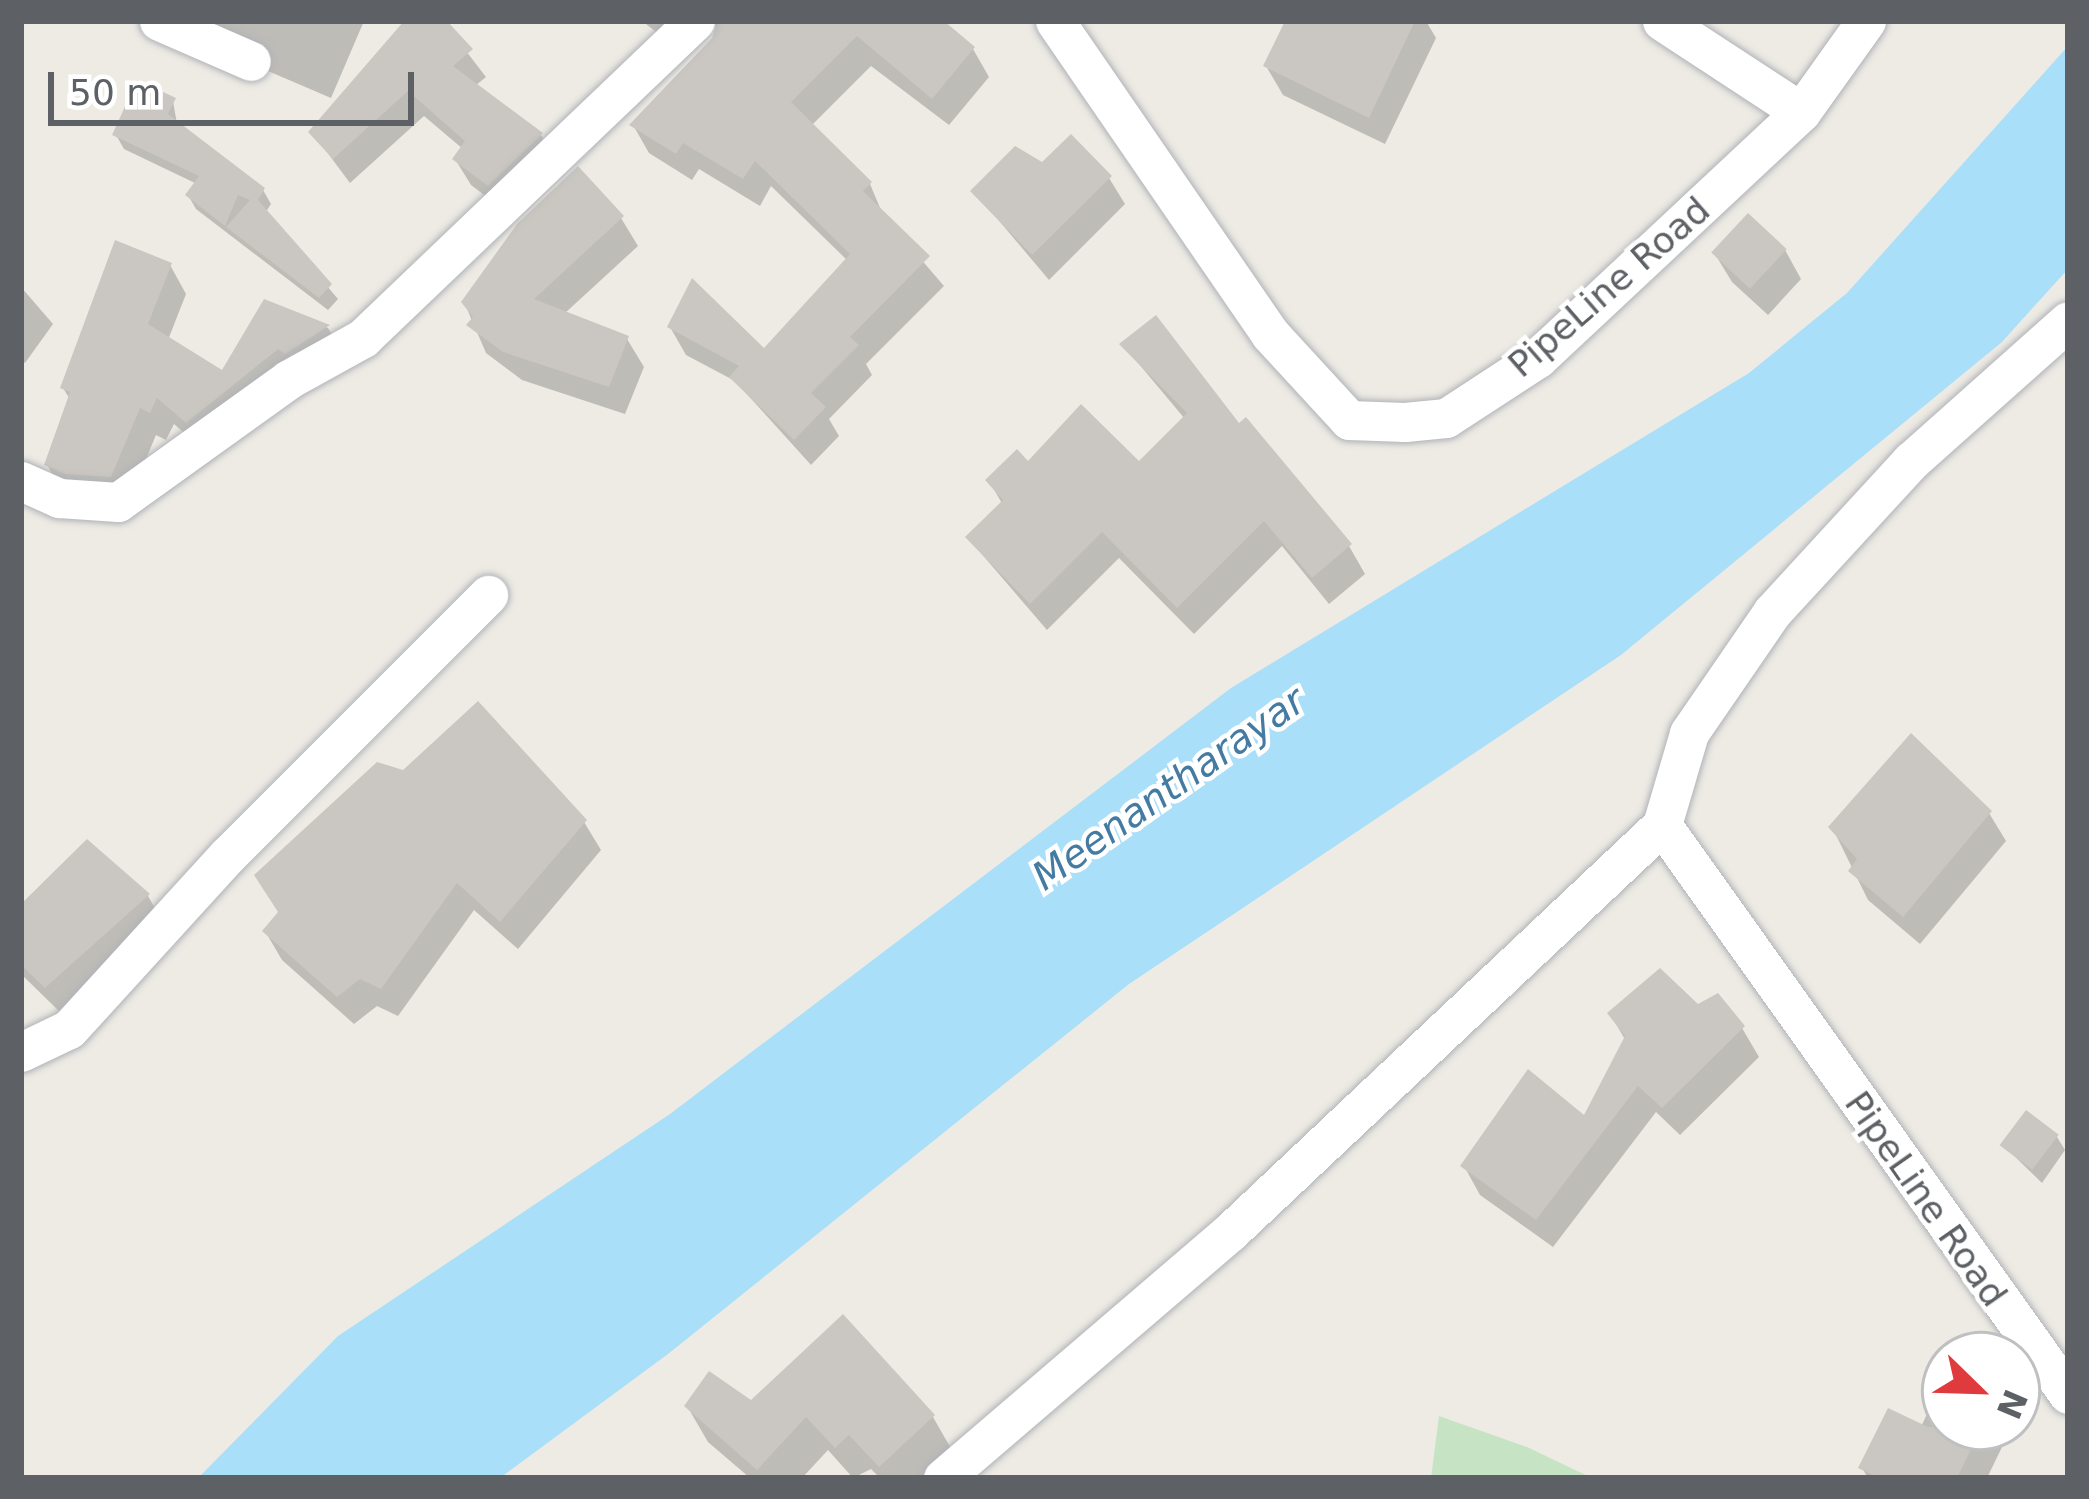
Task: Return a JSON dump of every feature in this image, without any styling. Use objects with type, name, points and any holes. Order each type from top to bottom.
[{"type":"street","points":[[159,21],[251,62]]},
{"type":"street","points":[[21,481],[59,498],[118,502],[289,379],[363,338],[694,21]]},
{"type":"street","name":"PipeLine Road","points":[[1055,21],[1270,334],[1349,420],[1446,418],[1538,358],[1801,112],[1866,21]]},
{"type":"street","points":[[1662,21],[1801,112]]},
{"type":"street","points":[[943,1478],[1230,1232],[1662,825],[1689,733],[1773,611],[1911,461],[2068,321]]},
{"type":"street","points":[[21,1052],[69,1029],[228,855],[488,596]]},
{"type":"street","name":"PipeLine Road","points":[[1662,825],[2068,1394]]},
{"type":"green space","points":[[1439,1416],[1527,1447],[1592,1478],[1431,1478]]},
{"type":"water","name":"Meenantharayar","points":[[2068,46],[2068,269],[2002,342],[1621,655],[1129,984],[668,1354],[500,1478],[198,1478],[338,1336],[670,1114],[1231,688],[1749,373],[1847,293]]},
{"type":"building","points":[[404,21],[447,21],[473,49],[453,66],[543,133],[488,186],[452,159],[465,141],[408,91],[333,159],[308,132]]},
{"type":"building","points":[[718,21],[944,21],[975,47],[932,99],[857,36],[791,102],[872,182],[863,191],[930,256],[850,337],[859,345],[811,393],[826,407],[794,440],[729,377],[739,366],[667,327],[692,278],[764,348],[850,254],[755,161],[743,179],[683,143],[676,154],[629,125],[712,38]]},
{"type":"building","points":[[1285,21],[1415,21],[1369,118],[1263,66]]},
{"type":"building","points":[[137,80],[176,98],[168,114],[265,188],[258,200],[332,284],[319,298],[226,227],[250,200],[238,195],[225,226],[185,195],[199,176],[112,135]]},
{"type":"building","points":[[1071,134],[1112,176],[1032,255],[970,191],[1015,146],[1042,162]]},
{"type":"building","points":[[578,166],[624,216],[534,299],[629,336],[609,387],[503,352],[466,325],[473,317],[461,302],[517,224]]},
{"type":"building","points":[[1748,213],[1787,249],[1750,289],[1711,252]]},
{"type":"building","points":[[115,240],[172,263],[148,324],[222,370],[264,299],[330,325],[285,354],[278,349],[186,423],[157,398],[150,413],[140,408],[111,477],[65,474],[44,465],[70,392],[60,388]]},
{"type":"building","points":[[1156,315],[1239,423],[1246,417],[1352,544],[1312,578],[1264,521],[1177,608],[1102,532],[1030,604],[965,537],[1003,500],[985,480],[1017,449],[1028,461],[1081,404],[1139,461],[1187,413],[1119,344]]},
{"type":"building","points":[[478,701],[587,820],[500,922],[457,883],[381,989],[360,979],[337,997],[262,931],[278,912],[254,875],[377,762],[403,770]]},
{"type":"building","points":[[1911,733],[1992,811],[1903,917],[1848,871],[1857,859],[1828,827]]},
{"type":"building","points":[[87,839],[150,894],[45,988],[21,965],[21,904]]},
{"type":"building","points":[[1660,968],[1698,1004],[1718,993],[1745,1026],[1662,1108],[1638,1086],[1536,1220],[1460,1166],[1528,1069],[1584,1115],[1625,1036],[1607,1013]]},
{"type":"building","points":[[2026,1110],[2059,1135],[2032,1170],[2000,1145]]},
{"type":"building","points":[[843,1314],[935,1415],[879,1467],[849,1435],[835,1448],[806,1417],[757,1470],[684,1406],[709,1371],[751,1400]]},
{"type":"building","points":[[1888,1408],[1921,1424],[1921,1451],[1970,1451],[1957,1478],[1879,1478],[1858,1468]]}]
